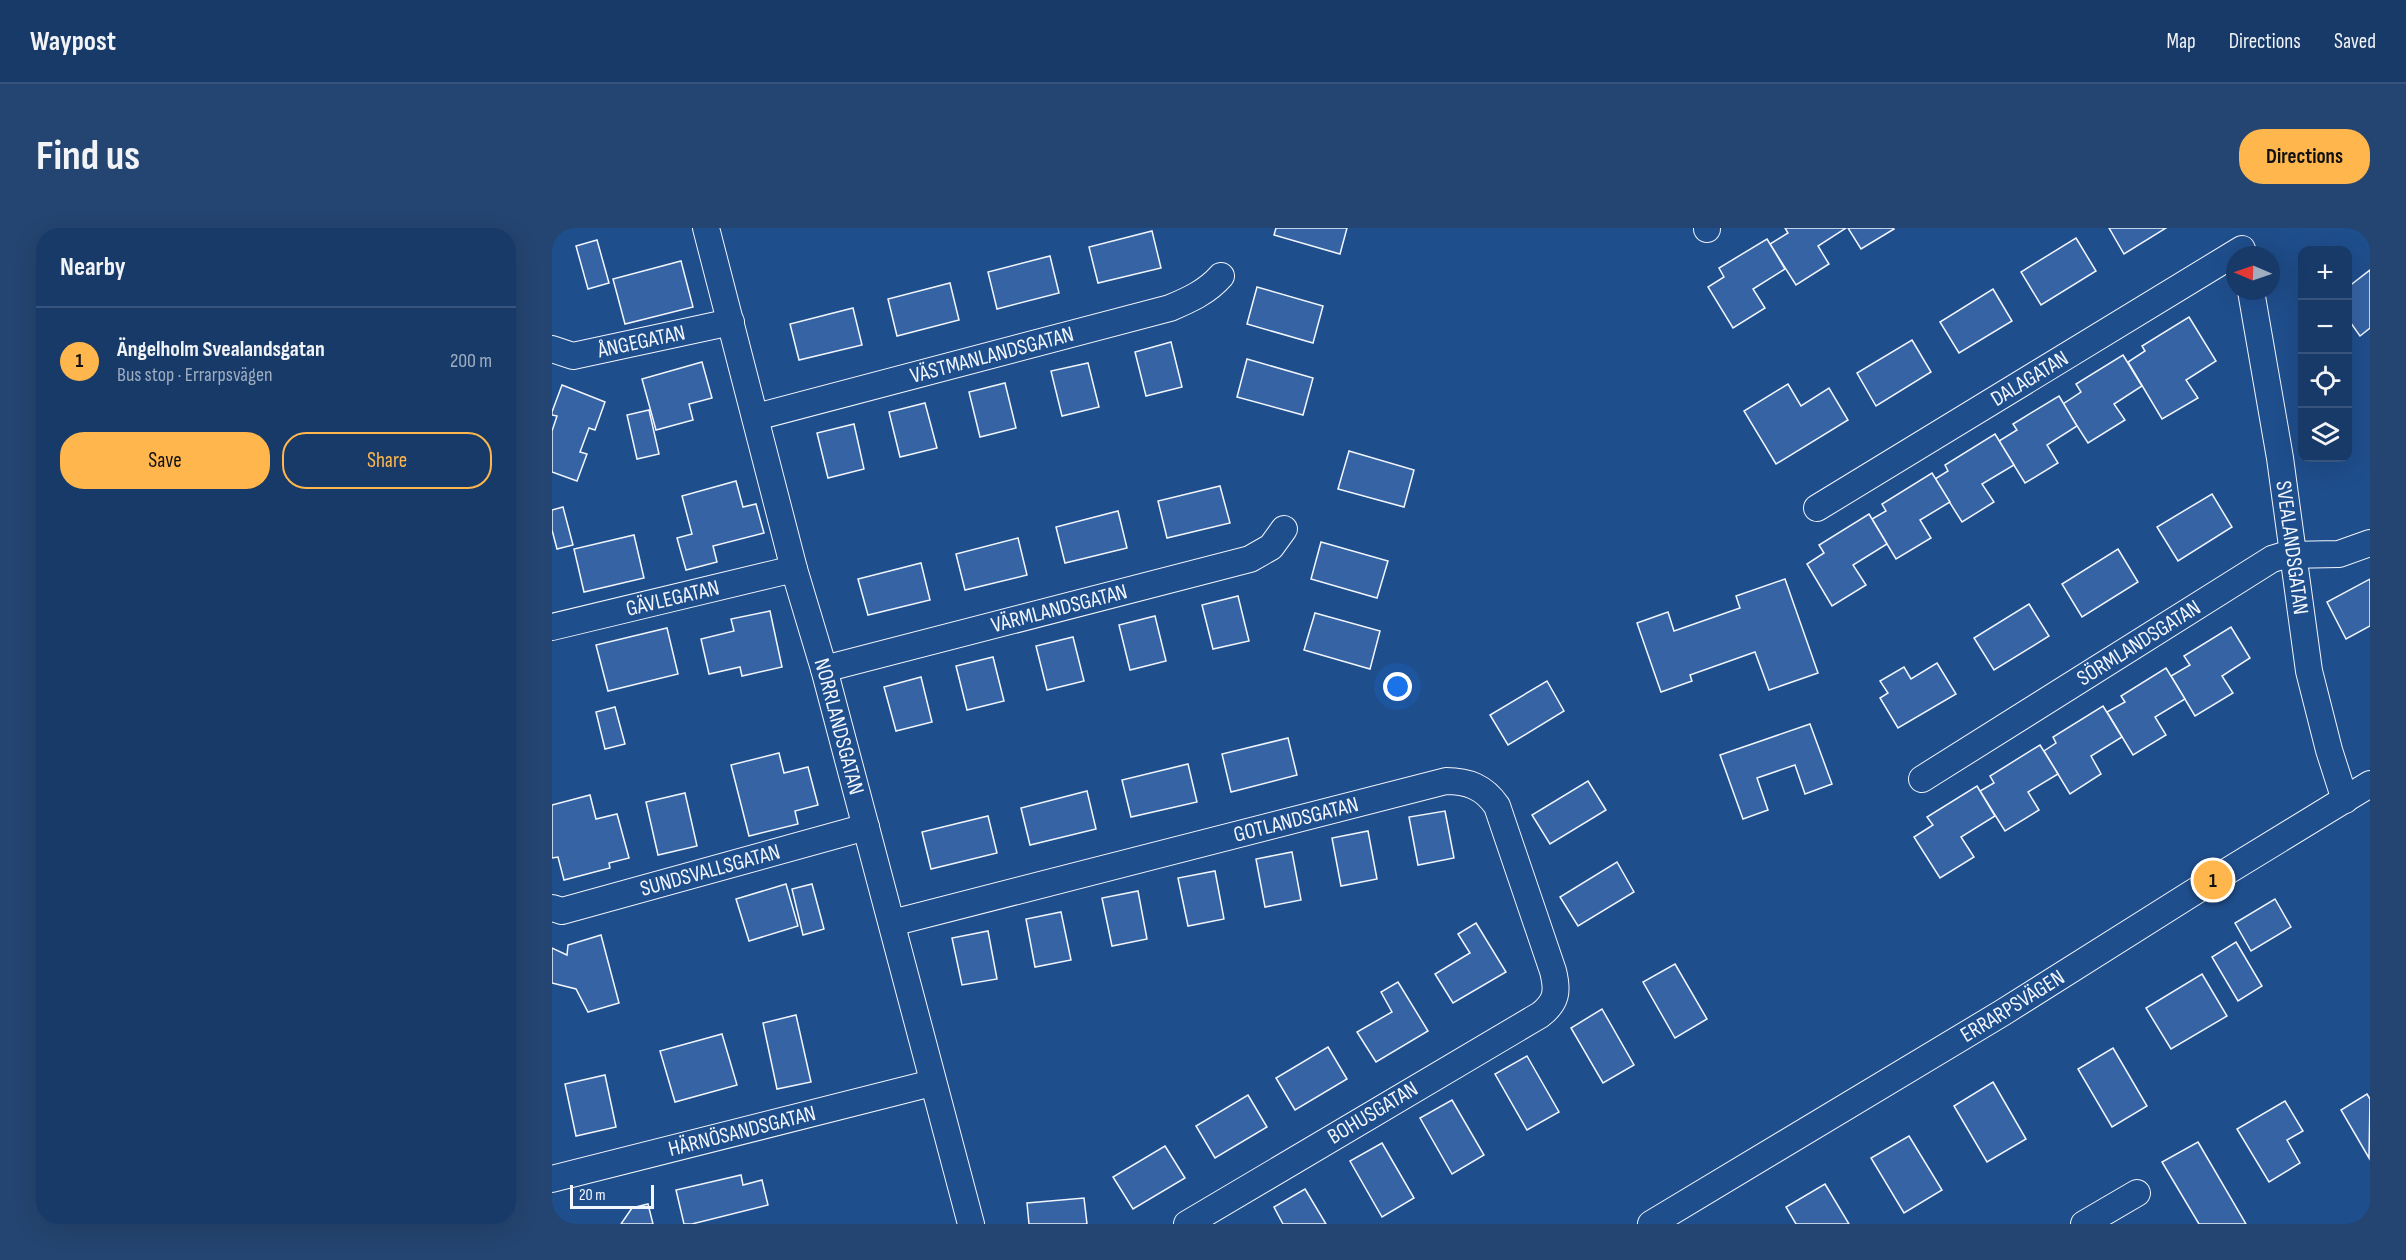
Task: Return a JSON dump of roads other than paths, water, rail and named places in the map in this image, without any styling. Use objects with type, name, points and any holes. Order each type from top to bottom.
[{"type":"street","name":"NORRLANDSGATAN","points":[[706,228],[794,569],[824,669],[971,1224]]},
{"type":"street","name":"DALAGATAN","points":[[1816,508],[2241,244]]},
{"type":"street","name":"VÄSTMANLANDSGATAN","points":[[756,417],[1170,308],[1196,297],[1211,287],[1221,276]]},
{"type":"street","name":"SVEALANDSGATAN","points":[[2253,300],[2280,458],[2309,671],[2329,750],[2345,800]]},
{"type":"street","name":"ÅNGEGATAN","points":[[552,349],[573,356],[731,322]]},
{"type":"street","name":"VÄRMLANDSGATAN","points":[[824,669],[1250,559],[1271,547],[1284,529]]},
{"type":"street","name":"SÖRMLANDSGATAN","points":[[1922,779],[2272,559],[2292,554],[2339,554],[2370,543]]},
{"type":"street","name":"GÄVLEGATAN","points":[[552,627],[794,569]]},
{"type":"street","name":"GOTLANDSGATAN","points":[[892,923],[1446,781],[1459,781],[1484,790],[1497,806],[1553,971],[1556,984],[1555,998]]},
{"type":"street","name":"ERRARPSVÄGEN","points":[[1650,1224],[1976,1029],[2213,880],[2369,787]]},
{"type":"street","name":"SUNDSVALLSGATAN","points":[[552,908],[562,911],[866,826]]},
{"type":"street","name":"BOHUSGATAN","points":[[1187,1224],[1540,1015],[1553,1004],[1555,998]]},
{"type":"street","name":"HÄRNÖSANDSGATAN","points":[[552,1179],[932,1083]]},
{"type":"street","points":[[2084,1224],[2137,1193]]},
{"type":"place","name":"Ängelholm Svealandsgatan","points":[[2213,880]]}]
